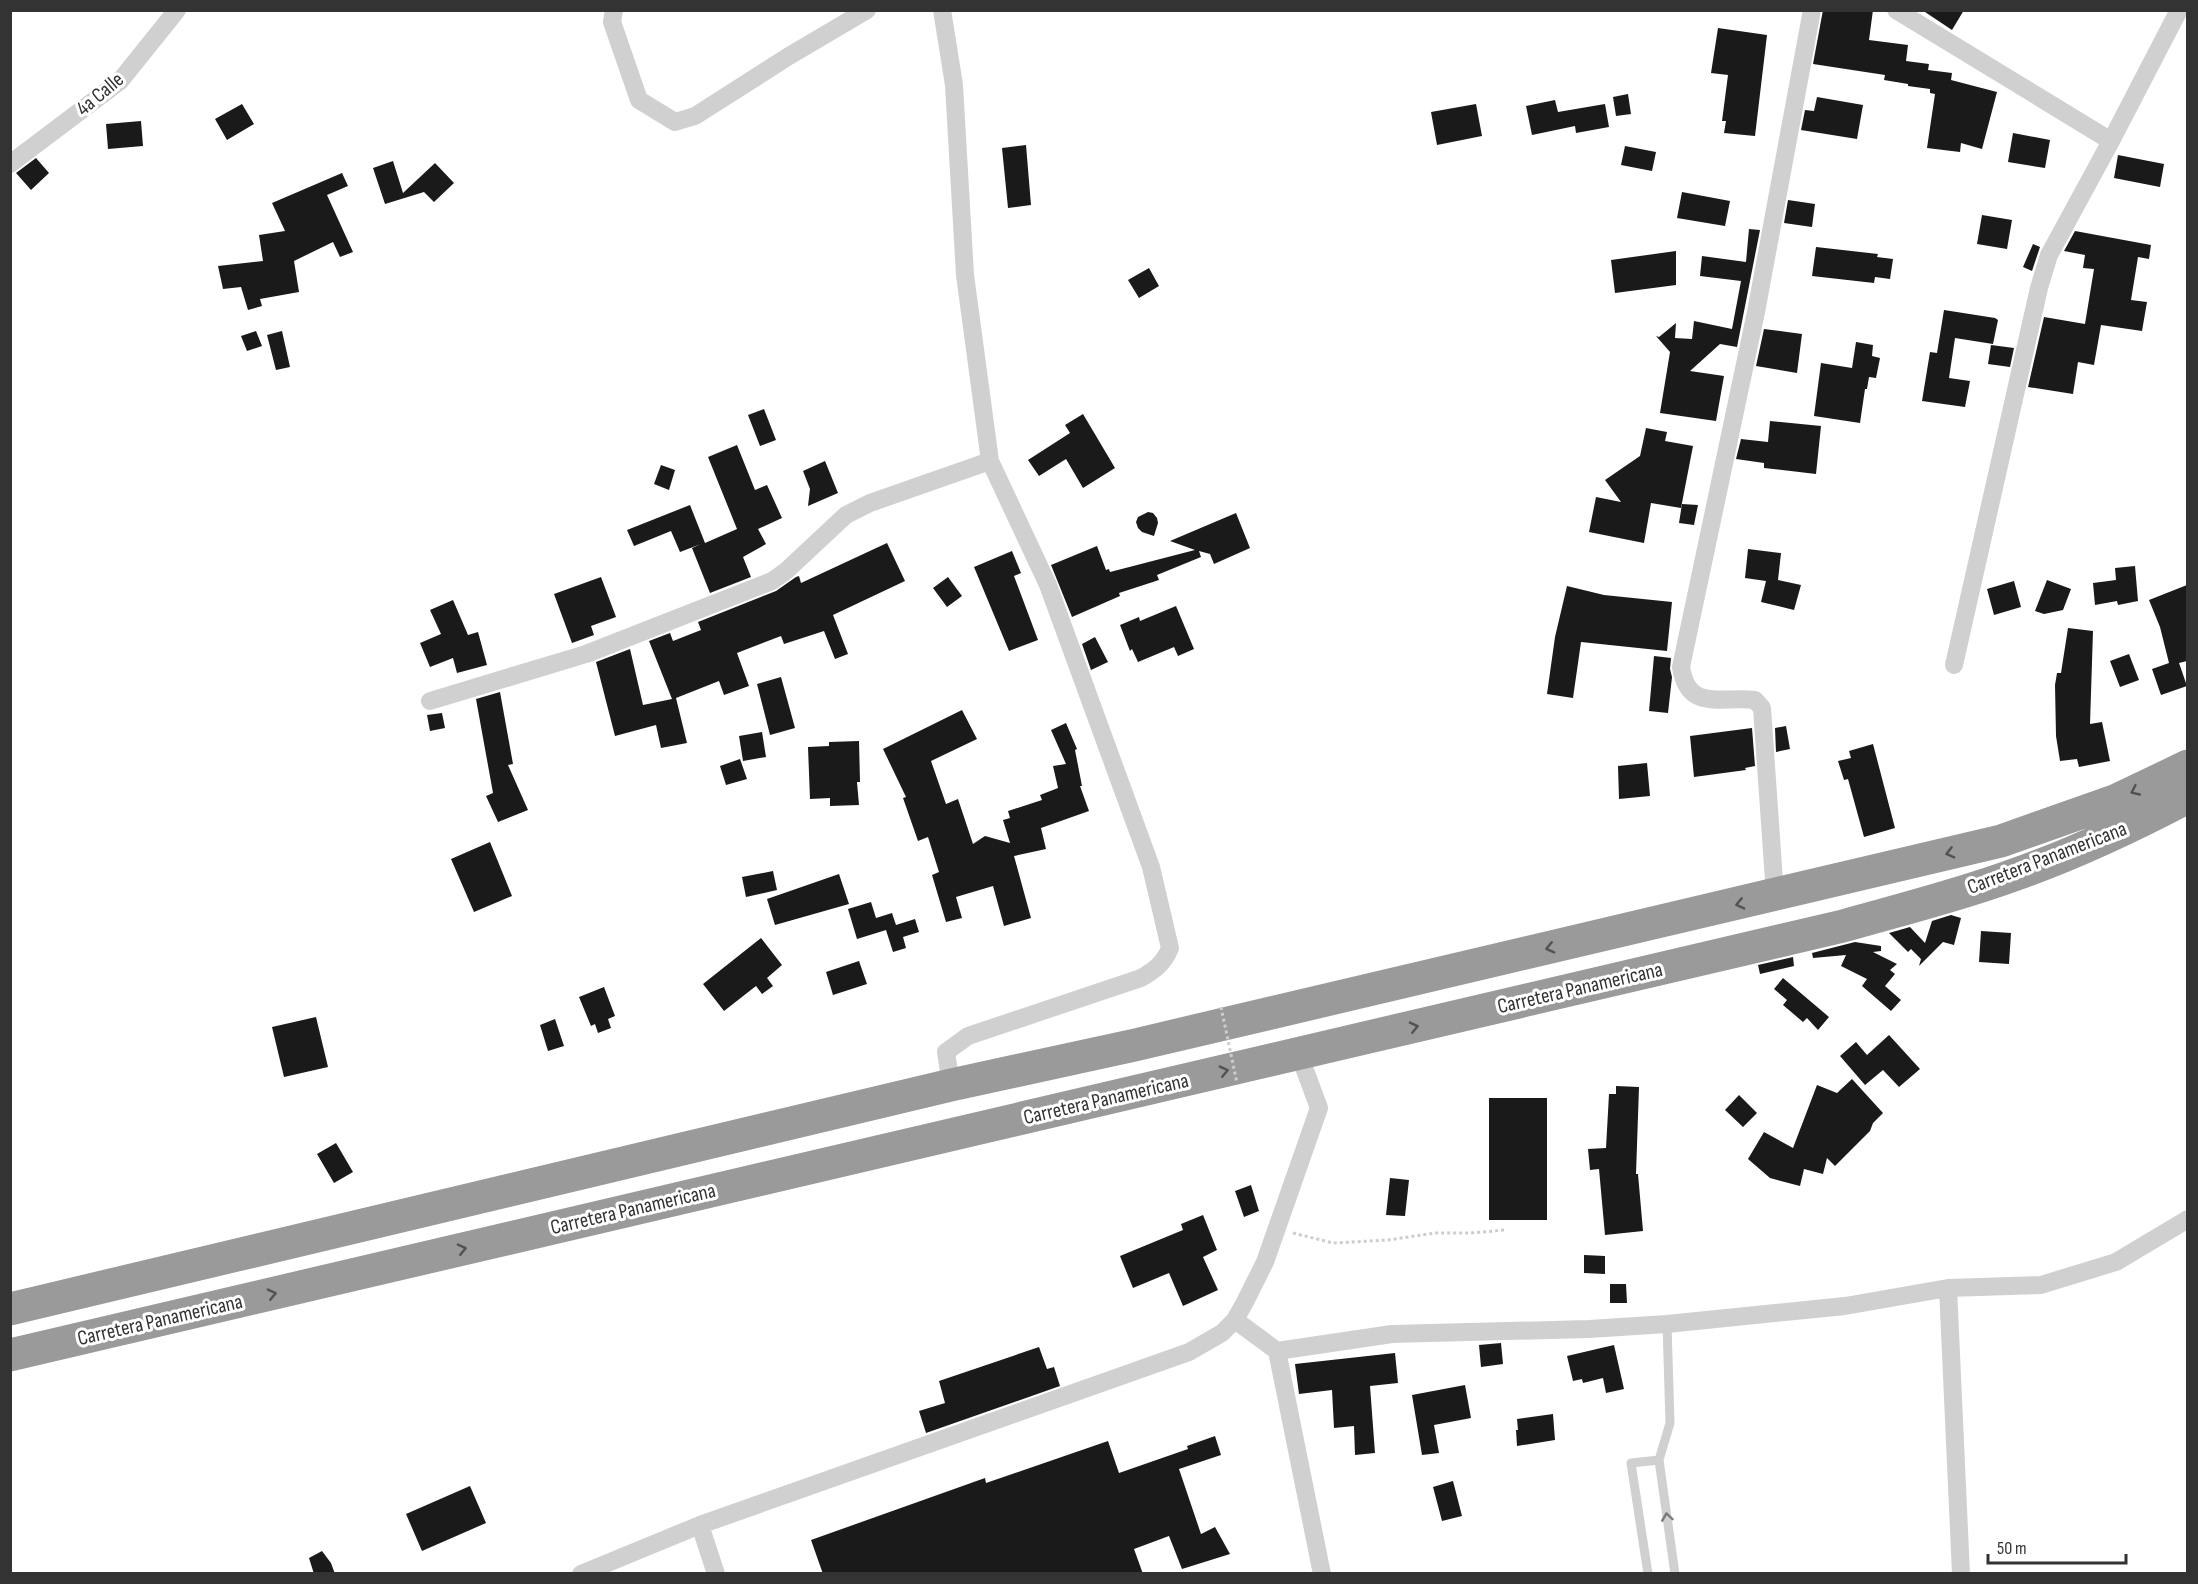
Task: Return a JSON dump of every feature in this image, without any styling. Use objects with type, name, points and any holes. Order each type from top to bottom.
[{"type":"highway","name":"Carretera Panamericana","points":[[10,1309],[951,1085],[1135,1045],[2001,840],[2117,800],[2187,766]]},
{"type":"highway","name":"Carretera Panamericana","points":[[10,1355],[1843,926],[2012,876],[2131,827],[2187,797]]},
{"type":"highway","points":[[1010,1122],[980,1121],[971,1112],[970,1102],[976,1096],[989,1092],[1097,1067],[1116,1059],[1135,1045]]},
{"type":"highway","points":[[756,1180],[794,1164],[958,1116],[963,1106],[960,1097],[951,1085]]},
{"type":"street","name":"4a Calle","points":[[10,164],[120,81],[177,10]]},
{"type":"street","points":[[614,10],[612,22],[639,100],[675,122],[695,116],[867,10]]},
{"type":"street","points":[[942,10],[954,85],[965,275],[990,461],[1048,585],[1150,867],[1170,948],[1156,969],[1141,978],[968,1036],[946,1052],[951,1085]]},
{"type":"street","points":[[1775,895],[1762,708],[1755,700],[1701,699],[1689,691],[1683,681],[1681,667],[1756,312],[1812,10]]},
{"type":"street","points":[[1896,10],[2111,141]]},
{"type":"street","points":[[1954,665],[2045,266],[2179,10]]},
{"type":"street","points":[[430,701],[586,654],[772,581],[786,571],[846,515],[870,503],[990,461]]},
{"type":"street","points":[[581,1574],[700,1525],[1189,1352],[1222,1333],[1235,1320],[1265,1262],[1319,1108],[1299,1054]]},
{"type":"street","points":[[1277,1351],[1392,1334],[1588,1329],[1667,1324],[1845,1306],[1948,1288],[2041,1285],[2116,1262],[2187,1219]]},
{"type":"street","points":[[1948,1288],[1961,1574]]},
{"type":"street","points":[[1235,1320],[1277,1351],[1323,1574]]},
{"type":"street","points":[[700,1525],[716,1574]]},
{"type":"lane","points":[[1667,1324],[1670,1423],[1659,1460],[1675,1574]]},
{"type":"lane","points":[[1647,1574],[1631,1463],[1659,1460]]},
{"type":"path","points":[[1221,1007],[1237,1083]]},
{"type":"path","points":[[1276,1229],[1333,1243],[1388,1240],[1435,1233],[1505,1230]]},
{"type":"building","points":[[1823,10],[1873,10],[1869,40],[1908,45],[1906,61],[1929,64],[1928,70],[1952,73],[1951,80],[1997,92],[1982,149],[1961,143],[1960,152],[1927,148],[1935,94],[1930,93],[1930,89],[1884,80],[1885,75],[1813,64]]},
{"type":"building","points":[[1922,10],[1964,10],[1952,30]]},
{"type":"building","points":[[1718,28],[1767,35],[1755,136],[1724,133],[1726,121],[1722,121],[1728,75],[1711,73]]},
{"type":"building","points":[[1628,94],[1631,114],[1616,116],[1613,97]]},
{"type":"building","points":[[1817,97],[1863,105],[1857,139],[1801,130],[1805,110],[1814,111]]},
{"type":"building","points":[[1555,100],[1558,112],[1605,104],[1609,127],[1576,133],[1575,126],[1532,135],[1526,106]]},
{"type":"building","points":[[242,104],[254,124],[227,140],[215,119]]},
{"type":"building","points":[[1476,104],[1482,136],[1437,145],[1431,112]]},
{"type":"building","points":[[141,121],[143,146],[108,149],[106,124]]},
{"type":"building","points":[[2013,133],[2050,140],[2045,168],[2008,162]]},
{"type":"building","points":[[1026,145],[1031,205],[1008,208],[1002,148]]},
{"type":"building","points":[[1625,146],[1656,152],[1652,171],[1621,165]]},
{"type":"building","points":[[2118,155],[2164,164],[2160,187],[2114,178]]},
{"type":"building","points":[[36,158],[49,173],[31,190],[16,173]]},
{"type":"building","points":[[393,161],[403,193],[435,163],[454,183],[434,202],[424,192],[385,204],[373,168]]},
{"type":"building","points":[[342,173],[348,186],[327,195],[353,252],[340,257],[333,242],[294,261],[299,292],[260,299],[262,306],[248,310],[241,287],[223,289],[218,266],[263,261],[259,235],[285,231],[272,203]]},
{"type":"building","points":[[1682,192],[1730,201],[1725,226],[1677,218]]},
{"type":"building","points":[[1788,200],[1815,204],[1812,227],[1784,223]]},
{"type":"building","points":[[1982,215],[2012,220],[2007,249],[1977,244]]},
{"type":"building","points":[[1749,229],[1760,230],[1737,347],[1720,344],[1690,371],[1724,376],[1716,421],[1660,413],[1670,352],[1656,336],[1659,337],[1676,323],[1675,338],[1692,339],[1694,321],[1732,329],[1741,281],[1700,276],[1702,256],[1746,262]]},
{"type":"building","points":[[2075,231],[2151,245],[2149,259],[2138,257],[2131,300],[2147,302],[2142,331],[2101,325],[2094,365],[2078,362],[2073,394],[2028,387],[2044,317],[2085,324],[2094,269],[2083,268],[2085,255],[2064,251]]},
{"type":"building","points":[[2033,244],[2040,247],[2032,271],[2023,267]]},
{"type":"building","points":[[1816,247],[1878,254],[1877,257],[1893,259],[1890,279],[1875,277],[1874,283],[1812,276]]},
{"type":"building","points":[[1676,251],[1676,285],[1615,293],[1611,260]]},
{"type":"building","points":[[1149,268],[1159,286],[1139,298],[1128,280]]},
{"type":"building","points":[[1944,310],[1998,320],[1993,344],[1955,338],[1949,378],[1970,381],[1965,407],[1922,401],[1930,352],[1937,353]]},
{"type":"building","points":[[1764,329],[1802,334],[1797,373],[1756,366]]},
{"type":"building","points":[[256,331],[262,346],[247,351],[241,336]]},
{"type":"building","points":[[282,331],[290,367],[276,370],[267,335]]},
{"type":"building","points":[[1856,342],[1873,345],[1872,356],[1880,358],[1876,378],[1869,377],[1867,389],[1865,389],[1860,423],[1814,416],[1821,363],[1852,368]]},
{"type":"building","points":[[1991,345],[2014,348],[2010,367],[1988,364]]},
{"type":"building","points":[[764,409],[776,440],[760,446],[748,415]]},
{"type":"building","points":[[1083,414],[1115,468],[1083,488],[1066,459],[1039,476],[1028,460],[1070,433],[1065,425]]},
{"type":"building","points":[[1770,421],[1821,426],[1816,474],[1764,468],[1764,463],[1736,459],[1741,439],[1768,442]]},
{"type":"building","points":[[1646,428],[1667,432],[1665,441],[1693,446],[1681,508],[1651,503],[1644,543],[1589,532],[1596,497],[1621,502],[1605,480],[1640,456]]},
{"type":"building","points":[[737,445],[755,490],[767,485],[782,518],[758,529],[766,544],[743,557],[751,577],[710,593],[692,548],[701,544],[680,552],[671,531],[634,546],[627,530],[690,505],[705,543],[737,529],[708,457]]},
{"type":"building","points":[[825,461],[838,493],[808,506],[810,489],[803,471]]},
{"type":"building","points":[[661,465],[675,470],[669,490],[654,484]]},
{"type":"building","points":[[1682,504],[1698,505],[1694,525],[1679,523]]},
{"type":"building","points":[[1148,512],[1153,513],[1157,518],[1158,523],[1154,536],[1142,532],[1136,522],[1138,517]]},
{"type":"building","points":[[1236,513],[1250,548],[1214,564],[1210,554],[1199,551],[1201,557],[1157,575],[1159,580],[1119,593],[1120,596],[1072,617],[1051,565],[1097,546],[1106,570],[1109,569],[1110,572],[1195,550],[1170,541]]},
{"type":"building","points":[[887,543],[905,581],[833,615],[848,654],[835,659],[824,631],[784,644],[781,636],[737,653],[749,686],[724,695],[719,681],[676,698],[687,743],[661,748],[656,725],[615,736],[596,662],[630,649],[643,705],[672,699],[649,641],[670,633],[673,641],[701,630],[698,622],[776,591],[796,577],[799,576],[801,583]]},
{"type":"building","points":[[1748,549],[1781,553],[1778,580],[1801,585],[1794,610],[1761,602],[1766,581],[1745,578]]},
{"type":"building","points":[[1012,551],[1021,573],[1014,576],[1038,640],[1009,651],[974,567]]},
{"type":"building","points":[[2135,566],[2138,601],[2118,605],[2117,601],[2095,605],[2093,583],[2116,580],[2115,568]]},
{"type":"building","points":[[601,577],[616,617],[591,626],[594,635],[572,643],[554,594]]},
{"type":"building","points":[[948,577],[962,596],[947,607],[933,588]]},
{"type":"building","points":[[2047,580],[2071,589],[2063,610],[2044,614],[2035,611]]},
{"type":"building","points":[[2014,581],[2021,607],[1994,615],[1987,589]]},
{"type":"building","points":[[2187,585],[2187,661],[2179,663],[2187,686],[2161,695],[2152,669],[2169,663],[2160,627],[2149,600]]},
{"type":"building","points":[[1567,586],[1604,595],[1672,602],[1667,651],[1581,642],[1573,698],[1547,694],[1555,637]]},
{"type":"building","points":[[453,600],[468,635],[478,632],[487,665],[457,673],[453,658],[430,667],[420,643],[441,634],[430,610]]},
{"type":"building","points":[[1176,606],[1194,649],[1178,656],[1174,647],[1138,662],[1132,649],[1130,651],[1120,625],[1139,617],[1140,621]]},
{"type":"building","points":[[2068,628],[2093,631],[2090,724],[2102,722],[2110,761],[2079,767],[2077,759],[2060,761],[2056,736],[2055,685],[2057,673],[2061,673]]},
{"type":"building","points":[[1095,637],[1108,662],[1091,670],[1082,644]]},
{"type":"building","points":[[2129,654],[2139,680],[2120,687],[2110,661]]},
{"type":"building","points":[[1654,656],[1671,658],[1672,677],[1668,713],[1649,711]]},
{"type":"building","points":[[781,677],[795,728],[770,735],[757,684]]},
{"type":"building","points":[[500,692],[513,764],[508,765],[528,810],[498,822],[486,796],[493,793],[476,699]]},
{"type":"building","points":[[962,710],[977,739],[931,761],[946,804],[958,799],[973,844],[985,836],[1010,843],[1003,820],[1010,818],[1008,811],[1042,800],[1040,795],[1058,788],[1053,766],[1066,764],[1051,730],[1066,723],[1077,749],[1075,750],[1082,786],[1080,786],[1089,811],[1041,828],[1046,849],[1014,856],[1031,918],[1004,926],[993,886],[956,897],[962,918],[946,922],[932,875],[939,872],[928,837],[918,841],[903,798],[906,797],[883,749]]},
{"type":"building","points":[[442,713],[445,728],[430,731],[427,715]]},
{"type":"building","points":[[1786,726],[1790,749],[1776,752],[1775,728]]},
{"type":"building","points":[[1752,728],[1755,766],[1745,768],[1746,770],[1694,777],[1690,736]]},
{"type":"building","points":[[762,732],[766,757],[743,761],[739,736]]},
{"type":"building","points":[[859,741],[860,782],[857,782],[859,805],[830,806],[830,798],[810,799],[808,747],[829,746],[829,742]]},
{"type":"building","points":[[1873,744],[1895,828],[1864,837],[1848,779],[1844,780],[1838,761],[1851,758],[1849,751]]},
{"type":"building","points":[[740,759],[747,779],[726,785],[720,766]]},
{"type":"building","points":[[1647,763],[1650,796],[1619,799],[1618,766]]},
{"type":"building","points":[[490,842],[512,896],[474,912],[451,859]]},
{"type":"building","points":[[773,871],[777,890],[746,897],[742,877]]},
{"type":"building","points":[[839,874],[849,904],[775,925],[767,899]]},
{"type":"building","points":[[871,902],[876,918],[892,913],[896,925],[915,919],[919,932],[903,937],[906,948],[893,952],[886,930],[857,939],[848,909]]},
{"type":"building","points":[[1951,915],[1961,918],[1954,945],[1943,942],[1919,966],[1921,959],[1911,949],[1908,952],[1889,933],[1910,927],[1925,943],[1932,921]]},
{"type":"building","points":[[1981,931],[2011,933],[2009,964],[1979,962]]},
{"type":"building","points":[[761,938],[782,965],[767,978],[773,986],[762,994],[756,986],[724,1011],[703,984]]},
{"type":"building","points":[[1855,942],[1881,946],[1881,951],[1873,952],[1897,964],[1890,970],[1895,974],[1885,986],[1901,1000],[1891,1011],[1862,986],[1867,979],[1841,966],[1846,955],[1813,958],[1812,953]]},
{"type":"building","points":[[1793,957],[1794,966],[1760,974],[1758,965]]},
{"type":"building","points":[[859,961],[867,984],[833,995],[826,972]]},
{"type":"building","points":[[1783,978],[1829,1017],[1818,1030],[1807,1018],[1803,1022],[1783,1005],[1787,1000],[1774,989]]},
{"type":"building","points":[[604,987],[615,1016],[608,1019],[611,1028],[598,1033],[595,1024],[591,1026],[579,997]]},
{"type":"building","points":[[316,1017],[328,1067],[284,1077],[272,1027]]},
{"type":"building","points":[[555,1019],[564,1046],[548,1051],[540,1025]]},
{"type":"building","points":[[1889,1035],[1920,1069],[1899,1087],[1883,1070],[1865,1085],[1840,1056],[1856,1042],[1867,1055]]},
{"type":"building","points":[[1852,1079],[1883,1113],[1873,1123],[1870,1131],[1835,1166],[1827,1158],[1823,1174],[1804,1169],[1800,1186],[1770,1178],[1748,1159],[1764,1132],[1793,1148],[1817,1085],[1837,1093]]},
{"type":"building","points":[[1616,1086],[1639,1087],[1636,1174],[1638,1174],[1643,1231],[1605,1235],[1599,1169],[1590,1170],[1588,1149],[1606,1148],[1609,1094],[1616,1094]]},
{"type":"building","points":[[1739,1095],[1757,1113],[1743,1127],[1725,1110]]},
{"type":"building","points":[[1489,1098],[1547,1098],[1547,1220],[1489,1220]]},
{"type":"building","points":[[336,1143],[353,1172],[334,1183],[317,1154]]},
{"type":"building","points":[[1390,1178],[1409,1180],[1405,1216],[1386,1215]]},
{"type":"building","points":[[1251,1185],[1259,1211],[1244,1217],[1235,1191]]},
{"type":"building","points":[[1203,1215],[1217,1250],[1203,1257],[1218,1290],[1183,1306],[1169,1273],[1133,1288],[1120,1256],[1183,1230],[1181,1224]]},
{"type":"building","points":[[1584,1255],[1605,1256],[1605,1274],[1584,1273]]},
{"type":"building","points":[[1610,1284],[1626,1284],[1627,1303],[1610,1303]]},
{"type":"building","points":[[1501,1343],[1503,1364],[1481,1367],[1479,1345]]},
{"type":"building","points":[[1614,1345],[1624,1389],[1606,1393],[1603,1378],[1583,1383],[1582,1379],[1573,1381],[1567,1356]]},
{"type":"building","points":[[1039,1347],[1047,1369],[1054,1367],[1060,1386],[926,1433],[919,1411],[945,1403],[939,1381]]},
{"type":"building","points":[[1395,1353],[1398,1383],[1370,1386],[1375,1453],[1355,1455],[1354,1426],[1334,1428],[1332,1390],[1299,1394],[1295,1364]]},
{"type":"building","points":[[1465,1385],[1471,1418],[1434,1425],[1439,1453],[1422,1455],[1412,1395]]},
{"type":"building","points":[[1553,1414],[1555,1440],[1517,1446],[1517,1419]]},
{"type":"building","points":[[1215,1436],[1221,1455],[1179,1469],[1201,1534],[1215,1527],[1230,1554],[1182,1569],[1169,1536],[1134,1549],[1143,1574],[823,1574],[811,1540],[985,1478],[986,1483],[1108,1441],[1119,1473],[1188,1449],[1187,1446]]},
{"type":"building","points":[[1453,1481],[1462,1516],[1442,1521],[1433,1487]]},
{"type":"building","points":[[470,1486],[486,1523],[422,1551],[406,1514]]},
{"type":"building","points":[[322,1551],[331,1563],[335,1574],[314,1574],[309,1558]]}]
